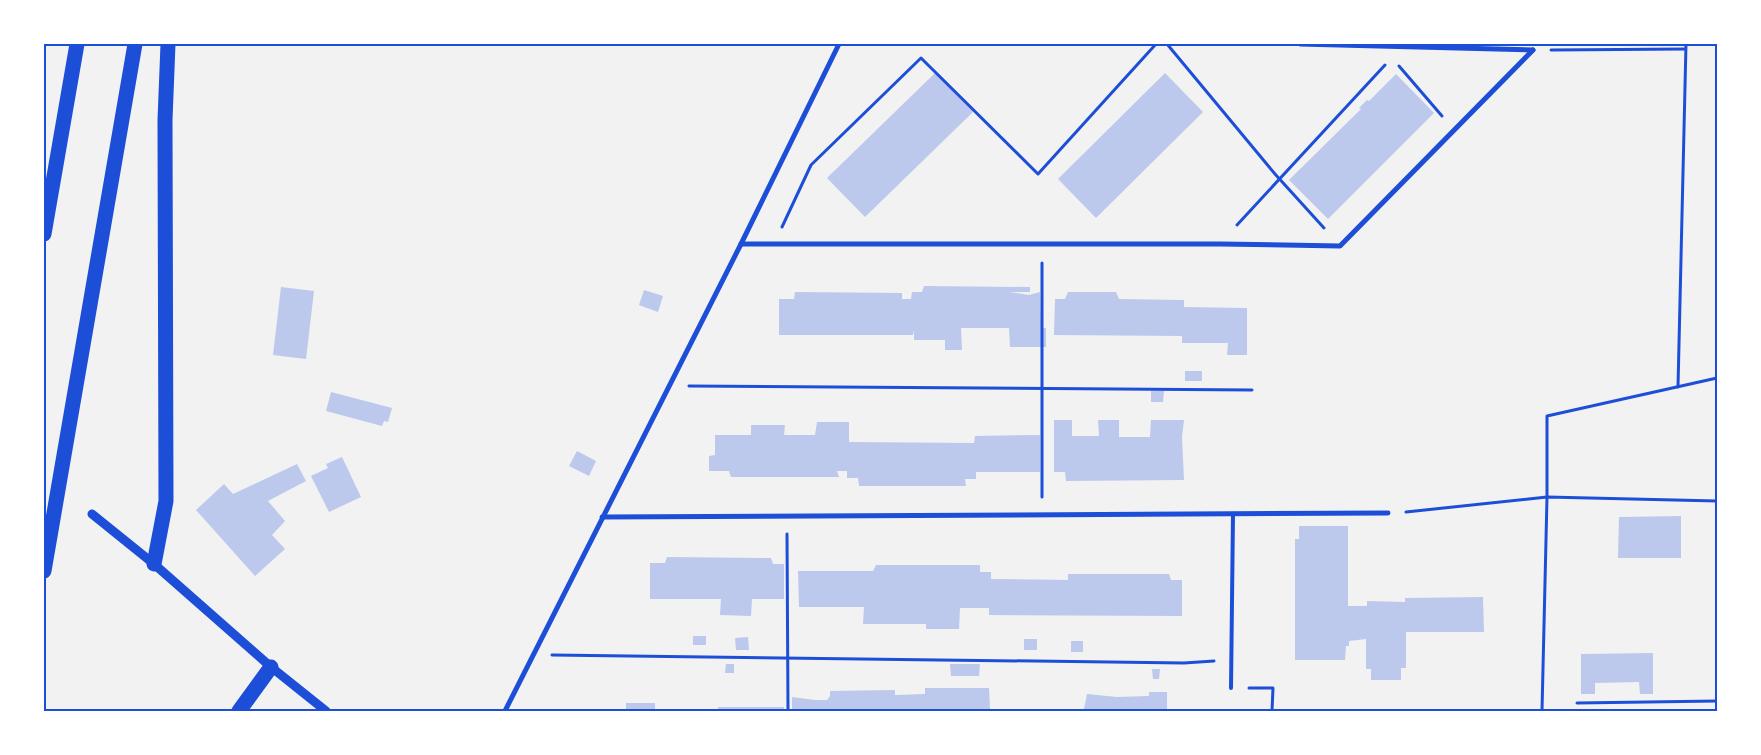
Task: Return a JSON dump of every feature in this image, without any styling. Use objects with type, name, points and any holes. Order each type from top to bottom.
[{"type":"highway","points":[[44,234],[77,44]]},
{"type":"highway","points":[[44,567],[135,44]]},
{"type":"highway","points":[[154,564],[166,500],[165,120],[168,44]]},
{"type":"highway","points":[[239,711],[270,667]]},
{"type":"street","points":[[505,711],[840,44]]},
{"type":"street","points":[[1300,44],[1533,50]]},
{"type":"street","points":[[741,244],[1220,244],[1340,246],[1533,50]]},
{"type":"street","points":[[602,516],[1388,513]]},
{"type":"street","points":[[92,514],[154,564],[270,667],[326,711]]},
{"type":"lane","points":[[1231,688],[1233,514]]},
{"type":"path","points":[[775,244],[811,165],[921,58],[1038,174],[1156,44]]},
{"type":"path","points":[[1167,44],[1279,179],[1340,246]]},
{"type":"path","points":[[1678,387],[1686,44]]},
{"type":"path","points":[[1533,50],[1686,49]]},
{"type":"path","points":[[1220,244],[1386,64]]},
{"type":"path","points":[[1398,64],[1454,130]]},
{"type":"path","points":[[1042,244],[1042,515]]},
{"type":"path","points":[[1542,711],[1547,497],[1546,416],[1717,378]]},
{"type":"path","points":[[668,386],[1252,390]]},
{"type":"path","points":[[1388,513],[1547,497],[1717,501]]},
{"type":"path","points":[[787,516],[788,711]]},
{"type":"path","points":[[534,655],[1184,663],[1232,660]]},
{"type":"path","points":[[1231,688],[1272,688],[1272,711]]},
{"type":"path","points":[[1577,703],[1717,701]]},
{"type":"building","points":[[935,73],[973,112],[865,217],[827,178]]},
{"type":"building","points":[[1165,73],[1203,112],[1096,218],[1058,179]]},
{"type":"building","points":[[1396,74],[1434,113],[1328,219],[1289,180],[1361,109],[1359,108],[1367,100],[1369,101]]},
{"type":"building","points":[[924,286],[1030,287],[1030,292],[1010,292],[1029,295],[1040,292],[1041,328],[1046,328],[1046,347],[1010,347],[1009,328],[961,328],[962,350],[945,350],[945,340],[914,340],[914,330],[913,335],[779,335],[779,299],[794,299],[795,292],[902,293],[902,299],[911,299],[912,292],[922,292]]},
{"type":"building","points":[[281,287],[314,291],[306,359],[273,355]]},
{"type":"building","points":[[644,290],[663,296],[658,312],[639,305]]},
{"type":"building","points":[[1068,292],[1116,292],[1119,299],[1184,300],[1184,307],[1247,308],[1247,355],[1227,355],[1228,343],[1182,343],[1182,336],[1054,335],[1055,299],[1065,299]]},
{"type":"building","points":[[1185,371],[1202,371],[1202,381],[1185,381]]},
{"type":"building","points":[[1151,391],[1164,391],[1163,402],[1151,402]]},
{"type":"building","points":[[331,392],[392,408],[388,422],[384,421],[382,426],[326,411]]},
{"type":"building","points":[[1054,420],[1072,420],[1072,436],[1099,436],[1098,420],[1119,420],[1119,437],[1150,437],[1151,420],[1184,420],[1182,437],[1184,480],[1066,481],[1065,472],[1054,472]]},
{"type":"building","points":[[817,422],[849,422],[849,442],[974,443],[975,436],[1040,435],[1040,472],[976,472],[976,479],[965,479],[966,486],[859,486],[858,478],[847,478],[847,471],[837,471],[839,477],[731,477],[729,471],[709,471],[709,456],[715,455],[715,435],[751,435],[751,425],[785,425],[784,435],[815,435]]},
{"type":"building","points":[[577,451],[596,461],[589,476],[569,466]]},
{"type":"building","points":[[342,457],[361,497],[329,512],[311,476],[328,468],[326,464]]},
{"type":"building","points":[[297,464],[306,481],[268,501],[285,521],[272,535],[285,549],[255,576],[196,510],[224,484],[233,494]]},
{"type":"building","points":[[1681,516],[1681,558],[1618,558],[1619,517]]},
{"type":"building","points":[[1299,526],[1348,526],[1348,606],[1367,606],[1367,601],[1405,602],[1405,598],[1483,597],[1484,632],[1406,632],[1406,668],[1401,668],[1401,680],[1371,680],[1371,669],[1366,669],[1366,639],[1349,641],[1349,646],[1346,646],[1345,660],[1295,660],[1295,539],[1299,539]]},
{"type":"building","points":[[667,557],[771,558],[773,564],[784,564],[784,599],[752,599],[751,616],[720,615],[721,599],[650,599],[650,563],[665,563]]},
{"type":"building","points":[[876,565],[980,565],[980,572],[991,572],[991,579],[1068,580],[1068,574],[1169,574],[1171,580],[1182,580],[1182,616],[989,615],[989,608],[960,608],[959,629],[926,629],[926,624],[863,624],[864,607],[799,607],[798,571],[873,571]]},
{"type":"building","points":[[693,636],[706,636],[706,645],[693,645]]},
{"type":"building","points":[[748,637],[749,650],[736,650],[735,638]]},
{"type":"building","points":[[1024,639],[1037,639],[1037,650],[1024,650]]},
{"type":"building","points":[[1071,641],[1083,641],[1083,652],[1071,652]]},
{"type":"building","points":[[1653,653],[1653,694],[1640,694],[1639,682],[1595,683],[1595,694],[1581,694],[1581,654]]},
{"type":"building","points":[[726,664],[734,664],[734,673],[725,673]]},
{"type":"building","points":[[950,664],[980,664],[979,676],[951,676]]},
{"type":"building","points":[[1152,669],[1160,669],[1159,679],[1153,679]]},
{"type":"building","points":[[925,688],[989,688],[990,709],[1084,709],[1087,694],[1117,697],[1149,696],[1149,692],[1167,692],[1167,709],[1181,709],[1181,711],[792,711],[792,697],[827,700],[830,696],[830,691],[895,690],[895,695],[925,694]]},
{"type":"building","points":[[626,703],[655,703],[655,711],[626,711]]},
{"type":"building","points":[[718,707],[784,707],[784,711],[718,711]]}]
